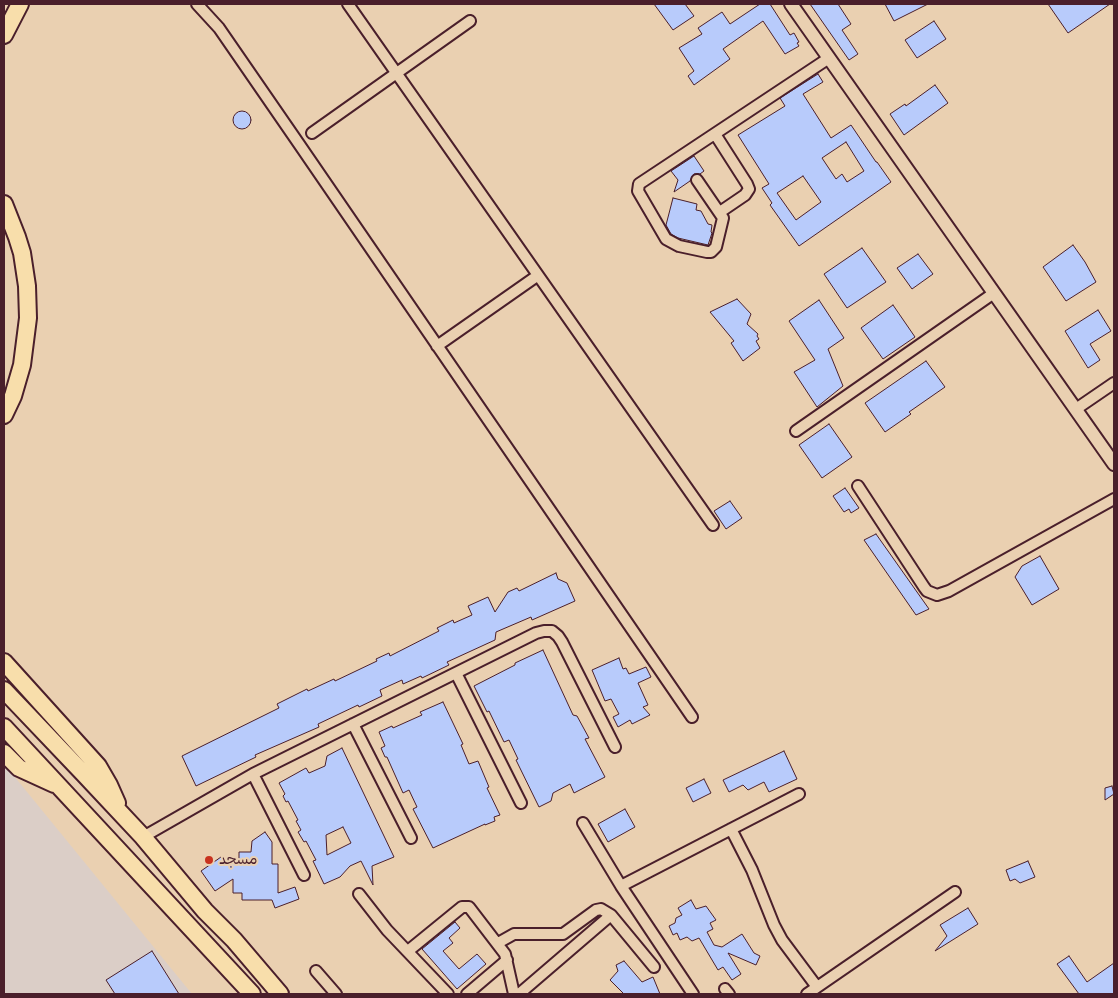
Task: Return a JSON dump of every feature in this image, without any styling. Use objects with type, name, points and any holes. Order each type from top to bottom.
[{"type":"highway","points":[[4,35],[20,4]]},
{"type":"highway","points":[[4,204],[12,221],[22,253],[27,286],[28,318],[22,366],[13,396],[4,415]]},
{"type":"highway","points":[[4,662],[98,766],[122,814]]},
{"type":"highway","points":[[4,690],[143,837],[205,911],[234,940],[280,994]]},
{"type":"highway","points":[[4,727],[252,994]]},
{"type":"highway","points":[[4,753],[19,768],[59,786]]},
{"type":"street","points":[[197,4],[229,43],[692,717]]},
{"type":"street","points":[[348,4],[713,525]]},
{"type":"street","points":[[791,4],[1114,464]]},
{"type":"street","points":[[312,133],[470,21]]},
{"type":"street","points":[[697,180],[720,212],[723,222],[714,250],[707,252],[679,246],[669,242],[663,236],[638,191],[639,184],[830,58]]},
{"type":"street","points":[[714,134],[749,189],[747,194],[720,212]]},
{"type":"street","points":[[437,346],[537,276]]},
{"type":"street","points":[[796,431],[994,293]]},
{"type":"street","points":[[1076,409],[1114,382]]},
{"type":"street","points":[[858,486],[924,587],[927,591],[936,595],[949,591],[1114,499]]},
{"type":"street","points":[[143,837],[253,774],[536,633],[544,631],[552,631],[562,642],[615,747]]},
{"type":"street","points":[[456,673],[521,803]]},
{"type":"street","points":[[353,724],[411,838]]},
{"type":"street","points":[[253,774],[304,875]]},
{"type":"street","points":[[621,886],[799,794]]},
{"type":"street","points":[[583,824],[621,886],[693,994]]},
{"type":"street","points":[[732,829],[782,940],[817,987]]},
{"type":"street","points":[[807,994],[955,892]]},
{"type":"street","points":[[359,894],[377,918],[448,994]]},
{"type":"street","points":[[408,951],[464,906],[472,908],[498,943],[507,960],[514,994]]},
{"type":"street","points":[[498,943],[514,934],[563,934],[599,909],[604,909],[654,967]]},
{"type":"street","points":[[519,994],[611,915]]},
{"type":"street","points":[[467,994],[507,960]]},
{"type":"street","points":[[316,972],[336,994]]},
{"type":"shaded area","points":[[4,765],[14,776],[192,994],[4,994]]},
{"type":"building","points":[[654,4],[685,4],[694,16],[673,30]]},
{"type":"building","points":[[760,4],[770,4],[790,35],[794,33],[799,46],[785,54],[763,21],[723,49],[730,59],[694,85],[688,76],[694,71],[679,48],[702,34],[698,28],[722,12],[730,24]]},
{"type":"building","points":[[810,4],[838,4],[851,24],[842,30],[858,54],[849,60]]},
{"type":"building","points":[[885,4],[928,4],[894,21]]},
{"type":"building","points":[[1048,4],[1110,4],[1068,33]]},
{"type":"building","points":[[934,21],[946,39],[917,58],[905,40]]},
{"type":"building","points":[[818,74],[823,82],[803,94],[831,138],[851,125],[891,182],[799,246],[770,205],[772,203],[762,188],[769,184],[738,135],[785,106],[780,98]],"holes":[[[846,142],[864,171],[847,182],[842,174],[836,179],[822,158]],[[803,176],[821,202],[796,220],[777,193]]]},
{"type":"building","points":[[935,85],[948,103],[904,135],[890,114],[905,104],[906,106]]},
{"type":"building","points":[[242,111],[250,116],[251,120],[246,128],[242,129],[234,124],[233,120],[238,112]]},
{"type":"building","points":[[694,156],[704,171],[700,174],[694,174],[690,181],[674,192],[678,180],[671,171]]},
{"type":"building","points":[[673,198],[697,204],[696,210],[701,211],[708,224],[712,225],[712,233],[708,245],[678,238],[671,234],[666,225]]},
{"type":"building","points":[[1073,245],[1096,282],[1066,301],[1043,267]]},
{"type":"building","points":[[862,248],[886,282],[847,308],[824,274]]},
{"type":"building","points":[[918,254],[933,274],[912,289],[897,268]]},
{"type":"building","points":[[737,299],[751,314],[747,324],[758,334],[759,339],[756,341],[760,348],[743,361],[731,343],[734,341],[710,312]]},
{"type":"building","points":[[819,300],[844,338],[828,349],[843,386],[817,407],[794,372],[815,360],[789,321]]},
{"type":"building","points":[[893,305],[915,337],[883,359],[861,328]]},
{"type":"building","points":[[1098,310],[1111,331],[1090,344],[1100,360],[1088,368],[1065,331]]},
{"type":"building","points":[[926,361],[945,387],[909,412],[911,414],[885,432],[865,403]]},
{"type":"building","points":[[829,424],[852,457],[822,478],[799,445]]},
{"type":"building","points":[[845,488],[859,508],[851,513],[849,509],[844,512],[833,496]]},
{"type":"building","points":[[730,501],[742,518],[726,529],[714,511]]},
{"type":"building","points":[[876,534],[929,609],[916,615],[864,540]]},
{"type":"building","points":[[1040,556],[1059,589],[1032,605],[1015,577],[1022,566]]},
{"type":"building","points":[[556,573],[558,579],[567,583],[575,601],[532,620],[531,617],[496,632],[495,640],[447,662],[449,665],[422,678],[421,676],[403,684],[402,680],[380,690],[382,696],[318,724],[319,727],[255,755],[256,757],[196,786],[182,756],[279,708],[277,704],[307,689],[308,691],[334,679],[335,681],[377,661],[376,659],[389,653],[390,656],[439,631],[437,628],[453,620],[454,623],[472,615],[468,606],[488,597],[495,612],[508,592],[517,588],[519,591]]},
{"type":"building","points":[[543,650],[573,715],[577,716],[589,738],[585,739],[605,777],[574,793],[570,784],[553,793],[551,801],[539,807],[516,760],[518,759],[509,740],[504,742],[474,686]]},
{"type":"building","points":[[619,658],[623,669],[626,668],[629,674],[646,667],[651,677],[638,683],[648,705],[643,707],[650,715],[632,724],[630,720],[618,727],[613,717],[619,714],[611,699],[605,701],[592,670]]},
{"type":"building","points":[[443,702],[463,744],[461,745],[469,764],[478,761],[489,787],[487,788],[500,815],[494,817],[495,821],[433,848],[413,809],[417,807],[409,790],[403,793],[387,757],[385,757],[381,748],[385,746],[379,732],[422,715],[420,712]]},
{"type":"building","points":[[342,748],[394,857],[372,866],[373,885],[361,861],[350,866],[340,877],[324,884],[313,861],[316,860],[306,841],[304,842],[298,832],[301,830],[296,821],[298,820],[288,801],[286,802],[283,796],[285,794],[279,783],[306,768],[309,773],[325,766],[327,756]],"holes":[[[343,827],[351,843],[327,855],[326,835]]]},
{"type":"building","points":[[784,751],[797,779],[769,792],[764,782],[748,790],[743,785],[729,792],[723,780]]},
{"type":"building","points":[[704,779],[711,793],[693,802],[686,788]]},
{"type":"building","points":[[1112,786],[1114,794],[1105,800],[1105,788]]},
{"type":"building","points":[[625,809],[635,827],[608,842],[598,824]]},
{"type":"building","points":[[265,832],[272,842],[272,864],[278,864],[278,893],[295,887],[299,899],[275,908],[272,900],[242,900],[242,893],[233,893],[233,879],[215,891],[201,871],[221,857],[224,861],[239,861],[239,852],[251,852],[252,841]]},
{"type":"building","points":[[1028,861],[1035,877],[1020,883],[1015,879],[1010,881],[1006,870]]},
{"type":"building","points":[[691,900],[696,909],[706,906],[716,920],[710,923],[713,929],[707,932],[714,945],[722,947],[742,934],[754,953],[760,956],[756,965],[728,953],[741,974],[732,980],[723,967],[718,970],[699,938],[692,941],[687,937],[680,940],[677,933],[673,935],[669,926],[675,923],[676,918],[682,915],[678,908]]},
{"type":"building","points":[[968,908],[978,924],[935,951],[947,936],[940,925]]},
{"type":"building","points":[[455,922],[460,928],[449,938],[453,943],[443,951],[459,969],[477,954],[486,964],[457,989],[422,949]]},
{"type":"building","points":[[152,951],[179,994],[115,994],[106,980]]},
{"type":"building","points":[[1069,956],[1087,982],[1114,963],[1114,994],[1079,994],[1057,964]]},
{"type":"building","points":[[624,961],[642,982],[653,977],[660,994],[624,994],[610,980],[618,971],[616,965]]},
{"type":"place","name":"مسجد","points":[[209,860]]}]
